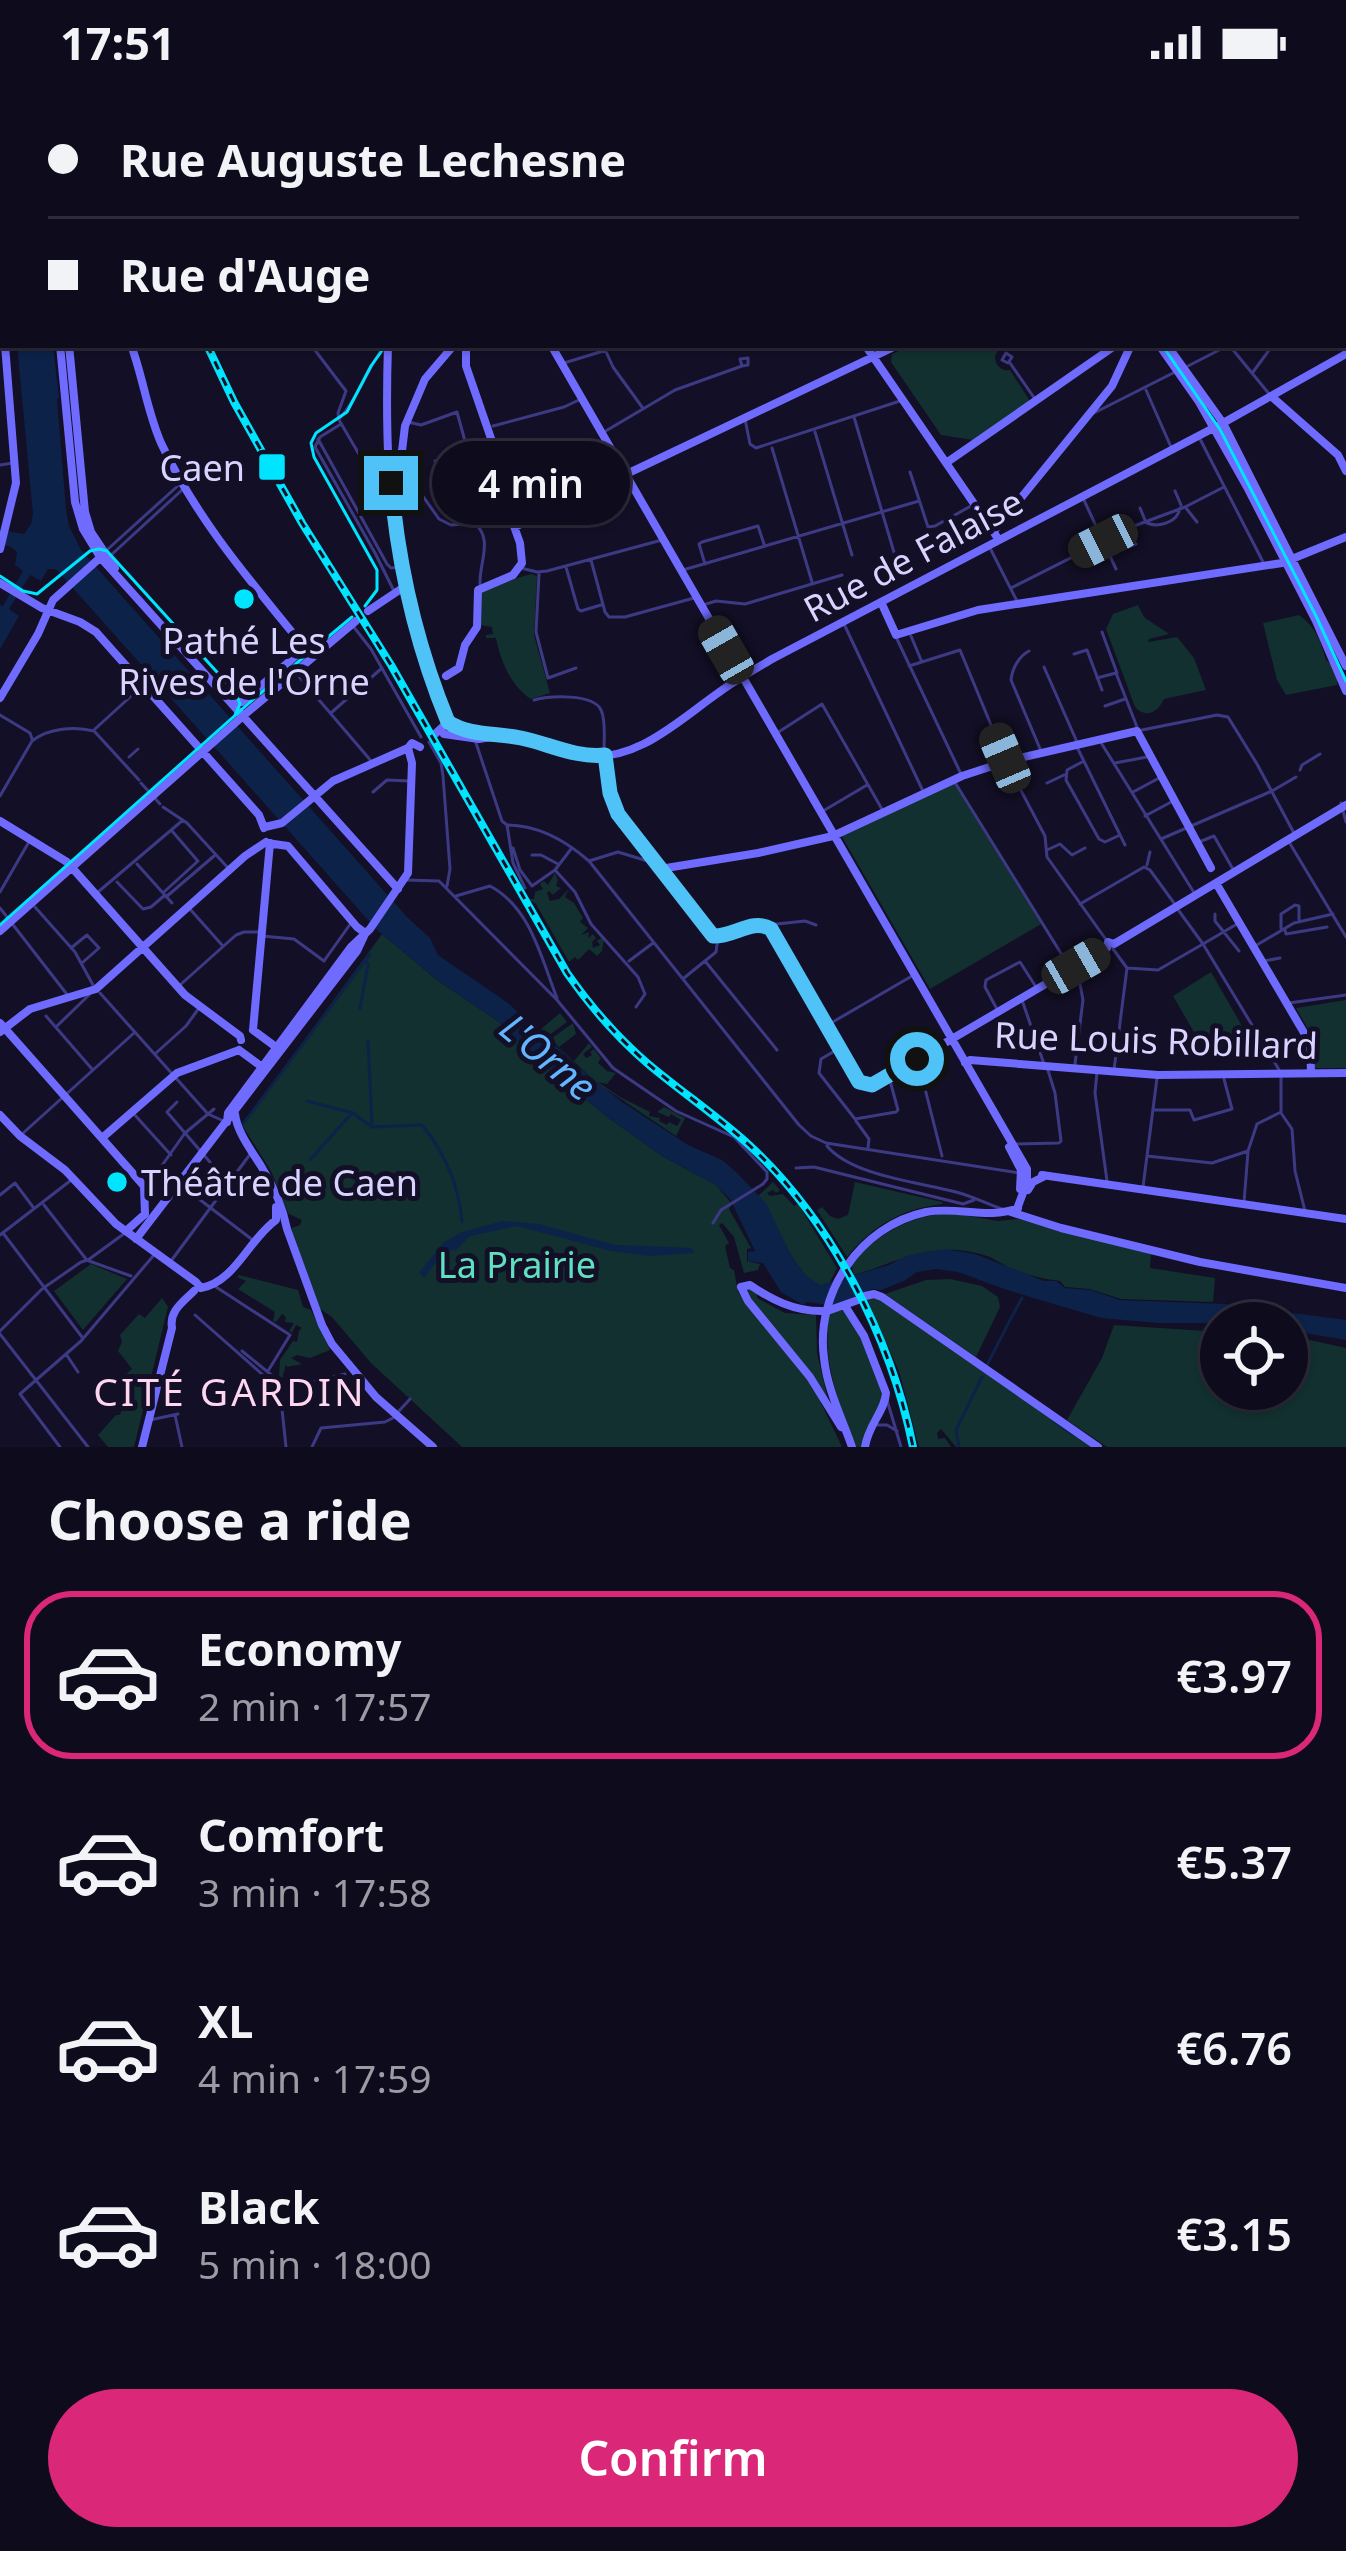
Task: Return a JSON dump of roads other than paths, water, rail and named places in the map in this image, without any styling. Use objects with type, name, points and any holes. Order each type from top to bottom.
[{"type":"street","points":[[0,548],[16,492],[5,348]]},
{"type":"street","points":[[70,348],[75,502],[83,529],[101,560],[231,703],[238,719],[310,799],[401,884],[440,882],[447,886],[550,989],[613,1068],[664,1103],[737,1139],[768,1176],[755,1190],[721,1210],[712,1223]]},
{"type":"street","points":[[132,348],[152,419],[184,485],[237,566],[312,654]]},
{"type":"street","points":[[313,348],[346,391],[338,413],[340,422],[380,490],[392,493]]},
{"type":"street","points":[[316,442],[340,422],[385,348]]},
{"type":"street","points":[[178,987],[238,934],[293,939],[324,961],[362,929],[401,884],[411,781],[430,740],[440,678],[407,585],[395,532],[387,348]]},
{"type":"street","points":[[389,457],[402,451],[407,421],[425,379],[451,348]]},
{"type":"street","points":[[466,348],[466,366],[522,549],[521,568],[481,586]]},
{"type":"street","points":[[553,348],[1028,1177]]},
{"type":"street","points":[[562,363],[600,348]]},
{"type":"street","points":[[603,348],[643,409]]},
{"type":"street","points":[[867,348],[996,536],[1112,386],[1130,348]]},
{"type":"street","points":[[515,527],[891,348]]},
{"type":"street","points":[[946,463],[1112,348]]},
{"type":"street","points":[[1165,348],[1218,425],[1346,666]]},
{"type":"street","points":[[1088,414],[1223,348]]},
{"type":"street","points":[[1231,348],[1271,396],[1342,452],[1346,471]]},
{"type":"street","points":[[1252,374],[1272,348]]},
{"type":"street","points":[[1003,351],[1003,361],[1010,363],[1036,401]]},
{"type":"street","name":"Rue de Falaise","points":[[605,755],[646,743],[774,658],[989,546],[996,536],[1228,422],[1346,357]]},
{"type":"street","points":[[602,432],[675,390],[742,366]]},
{"type":"street","points":[[1146,388],[1172,449]]},
{"type":"street","points":[[487,428],[582,398]]},
{"type":"street","points":[[745,417],[751,446],[756,448],[903,400]]},
{"type":"street","points":[[456,403],[475,475],[565,454]]},
{"type":"street","points":[[407,421],[421,425],[458,413]]},
{"type":"street","points":[[854,417],[901,576]]},
{"type":"street","points":[[815,430],[852,555]]},
{"type":"street","points":[[1198,436],[1264,566]]},
{"type":"street","points":[[316,442],[388,566],[402,567]]},
{"type":"street","points":[[316,442],[394,592]]},
{"type":"street","points":[[771,444],[812,584]]},
{"type":"street","points":[[402,451],[412,459],[414,482],[439,519],[451,525],[471,523],[483,530],[485,538],[476,629],[465,645],[459,668],[440,678]]},
{"type":"street","points":[[441,487],[435,461],[468,452]]},
{"type":"street","points":[[0,465],[15,463]]},
{"type":"street","points":[[910,472],[930,527],[974,504]]},
{"type":"street","points":[[0,695],[56,597],[184,485]]},
{"type":"street","points":[[1140,508],[1146,522],[1169,521],[1182,507],[1224,487]]},
{"type":"street","points":[[1175,491],[1182,507],[1198,522]]},
{"type":"street","points":[[1082,496],[1116,569]]},
{"type":"street","points":[[681,571],[919,501]]},
{"type":"street","points":[[1011,588],[1146,522]]},
{"type":"street","points":[[705,564],[702,542],[758,526],[764,546]]},
{"type":"street","points":[[1122,532],[1126,548],[1136,544]]},
{"type":"street","points":[[896,635],[959,614],[1264,566],[1346,537]]},
{"type":"street","points":[[521,568],[539,572],[566,567],[663,540]]},
{"type":"street","points":[[989,546],[1018,603]]},
{"type":"street","points":[[591,560],[602,604],[607,615],[616,618],[699,601],[746,604],[842,575]]},
{"type":"street","points":[[1288,560],[1346,691]]},
{"type":"street","points":[[566,567],[578,609],[602,604]]},
{"type":"street","points":[[539,572],[536,632],[548,678],[576,668]]},
{"type":"street","points":[[0,583],[96,632],[272,834],[362,929]]},
{"type":"street","points":[[231,703],[241,703],[407,585]]},
{"type":"street","points":[[881,602],[957,778],[1072,968],[1083,996],[1075,1069]]},
{"type":"street","points":[[360,618],[371,649],[430,740],[443,771],[447,886]]},
{"type":"street","points":[[843,622],[924,793]]},
{"type":"street","points":[[909,632],[922,662]]},
{"type":"street","points":[[1102,632],[1137,731],[1239,923],[1310,1043],[1311,1073]]},
{"type":"street","points":[[909,666],[960,650],[1006,761],[1045,836],[1047,857],[1127,968],[1114,1072]]},
{"type":"street","points":[[1074,654],[1087,650],[1102,690]]},
{"type":"street","points":[[1029,651],[1014,668],[1011,680],[1041,752]]},
{"type":"street","points":[[0,931],[35,907],[72,867],[312,654]]},
{"type":"street","points":[[755,700],[752,681],[774,658]]},
{"type":"street","points":[[330,713],[382,668]]},
{"type":"street","points":[[1043,668],[1125,845]]},
{"type":"street","points":[[295,672],[372,763]]},
{"type":"street","points":[[1097,678],[1112,672],[1118,675]]},
{"type":"street","points":[[94,730],[144,685]]},
{"type":"street","points":[[534,700],[552,696],[592,700],[598,705],[616,812],[713,936],[758,924],[805,921],[816,926]]},
{"type":"street","points":[[1105,706],[1127,698]]},
{"type":"street","points":[[775,734],[822,704],[884,812]]},
{"type":"street","points":[[0,715],[30,733],[32,740]]},
{"type":"street","points":[[589,861],[618,852],[658,866],[758,853],[833,836],[957,778],[1006,761],[1217,715],[1228,717],[1272,791],[1292,839],[1346,938]]},
{"type":"street","points":[[0,796],[32,740],[45,732],[94,730],[126,760],[162,806],[184,820],[230,870]]},
{"type":"street","points":[[430,740],[498,735]]},
{"type":"street","points":[[56,1027],[179,908],[333,781],[430,740],[498,735],[578,754],[605,755]]},
{"type":"street","points":[[474,738],[502,821],[537,829],[589,861],[811,1136],[826,1143],[943,1159],[1028,1177],[1346,1217]]},
{"type":"street","points":[[1099,739],[1196,895]]},
{"type":"street","points":[[126,760],[138,749]]},
{"type":"street","points":[[1300,770],[1320,754]]},
{"type":"street","points":[[1114,764],[1151,757]]},
{"type":"street","points":[[1047,783],[1084,761]]},
{"type":"street","points":[[1066,774],[1099,839],[1105,842],[1120,835]]},
{"type":"street","points":[[1160,840],[1272,791],[1295,776]]},
{"type":"street","points":[[1131,793],[1162,777]]},
{"type":"street","points":[[373,792],[387,780],[411,781]]},
{"type":"street","points":[[820,813],[868,784]]},
{"type":"street","points":[[1145,816],[1174,801]]},
{"type":"street","points":[[766,926],[859,1082],[872,1085],[1196,895],[1215,877],[1235,872],[1292,839],[1343,803]]},
{"type":"street","points":[[1343,803],[1346,822]]},
{"type":"street","points":[[96,895],[184,820]]},
{"type":"street","points":[[0,821],[72,867],[200,1007],[243,1038],[279,1049]]},
{"type":"street","points":[[507,825],[528,889],[557,867],[572,847]]},
{"type":"street","points":[[171,831],[200,863]]},
{"type":"street","points":[[264,1069],[243,1038],[272,834]]},
{"type":"street","points":[[1197,843],[1214,836],[1235,872]]},
{"type":"street","points":[[0,892],[30,839]]},
{"type":"street","points":[[1046,850],[1060,844],[1072,855],[1085,848]]},
{"type":"street","points":[[1150,852],[1147,867],[1203,944],[1281,1073],[1281,1113],[1292,1129],[1295,1171],[1306,1213]]},
{"type":"street","points":[[116,880],[143,909],[151,908],[216,854]]},
{"type":"street","points":[[532,855],[541,855],[557,867],[591,923],[638,977],[645,994],[636,1007]]},
{"type":"street","points":[[136,862],[164,895],[224,947]]},
{"type":"street","points":[[1080,904],[1147,867]]},
{"type":"street","points":[[440,882],[449,874]]},
{"type":"street","points":[[455,897],[487,886],[519,908],[536,942],[550,989]]},
{"type":"street","points":[[1299,922],[1300,906],[1281,914],[1286,934],[1327,927]]},
{"type":"street","points":[[35,907],[71,948],[93,990],[208,1114],[231,1118]]},
{"type":"street","points":[[0,908],[70,999]]},
{"type":"street","points":[[1215,914],[1215,921],[1239,951]]},
{"type":"street","points":[[1253,947],[1299,922],[1333,914]]},
{"type":"street","points":[[1127,968],[1158,970],[1239,923]]},
{"type":"street","points":[[362,929],[228,1113],[271,1184],[332,1344],[395,1415],[433,1447]]},
{"type":"street","points":[[71,948],[87,935],[99,948],[81,964]]},
{"type":"street","points":[[682,979],[718,950],[718,937]]},
{"type":"street","points":[[627,962],[653,943]]},
{"type":"street","points":[[1262,961],[1280,958]]},
{"type":"street","points":[[705,961],[777,1050]]},
{"type":"street","points":[[998,1012],[986,980],[1018,962],[1024,964],[1037,989]]},
{"type":"street","points":[[830,1023],[914,975]]},
{"type":"street","points":[[88,1447],[0,1333],[34,1295],[144,1216],[145,1189],[2,1028],[30,1009],[93,990]]},
{"type":"street","points":[[1287,1004],[1346,995]]},
{"type":"street","points":[[1011,1144],[1061,1141],[1054,1093],[1021,998]]},
{"type":"street","points":[[155,1054],[200,1007]]},
{"type":"street","points":[[46,1016],[94,1070]]},
{"type":"street","points":[[20,1136],[135,1032]]},
{"type":"street","points":[[103,1138],[174,1076],[243,1038]]},
{"type":"street","points":[[840,1048],[821,1059],[819,1072],[868,1139],[868,1148]]},
{"type":"street","points":[[917,1059],[943,1159]]},
{"type":"street","name":"Rue Louis Robillard","points":[[964,1063],[1158,1075],[1346,1072]]},
{"type":"street","points":[[1097,1070],[1095,1093],[1108,1184]]},
{"type":"street","points":[[1153,1110],[1190,1110],[1194,1120],[1199,1120],[1232,1108],[1224,1074]]},
{"type":"street","points":[[1142,1189],[1158,1075]]},
{"type":"street","points":[[854,1119],[896,1112],[889,1076]]},
{"type":"street","points":[[178,1102],[167,1112],[229,1183]]},
{"type":"street","points":[[658,1109],[664,1103]]},
{"type":"street","points":[[145,1189],[186,1132],[214,1108]]},
{"type":"street","points":[[132,1112],[171,1155]]},
{"type":"street","points":[[1244,1204],[1248,1151],[1257,1124],[1281,1113]]},
{"type":"street","points":[[0,1115],[46,1160],[65,1170],[109,1218],[196,1282],[197,1289],[172,1328],[142,1447]]},
{"type":"street","points":[[136,1239],[231,1118]]},
{"type":"street","points":[[826,1143],[852,1164],[1061,1228],[1200,1262],[1346,1288]]},
{"type":"street","points":[[1147,1156],[1207,1164],[1248,1151]]},
{"type":"street","points":[[169,1264],[254,1156]]},
{"type":"street","points":[[796,1168],[814,1167],[963,1204],[974,1198]]},
{"type":"street","points":[[161,1170],[254,1241]]},
{"type":"street","points":[[1013,1210],[1028,1177]]},
{"type":"street","points":[[72,1178],[2,1234],[83,1338]]},
{"type":"street","points":[[0,1195],[15,1184],[35,1208]]},
{"type":"street","points":[[144,1202],[160,1209]]},
{"type":"street","points":[[42,1203],[88,1260],[135,1277]]},
{"type":"street","points":[[850,1447],[825,1366],[823,1328],[842,1274],[860,1249],[903,1219],[932,1211],[992,1215],[1013,1210]]},
{"type":"street","points":[[197,1289],[215,1286],[254,1241],[281,1220]]},
{"type":"street","points":[[60,1447],[20,1395],[83,1338],[155,1253]]},
{"type":"street","points":[[850,1447],[817,1387],[741,1287],[750,1285],[802,1310],[825,1311],[872,1294],[882,1297],[1098,1447]]},
{"type":"street","points":[[215,1286],[290,1335],[268,1371]]},
{"type":"street","points":[[844,1306],[864,1336],[882,1379],[901,1447]]},
{"type":"street","points":[[195,1315],[280,1390]]},
{"type":"street","points":[[242,1351],[280,1382],[286,1447]]},
{"type":"street","points":[[66,1354],[78,1372]]},
{"type":"street","points":[[280,1390],[345,1374]]},
{"type":"street","points":[[865,1447],[886,1398]]},
{"type":"street","points":[[312,1447],[324,1427],[388,1422],[410,1399]]},
{"type":"street","points":[[148,1421],[176,1414],[182,1447]]},
{"type":"street","points":[[868,1434],[880,1425],[898,1432]]},
{"type":"water","name":"L'Orne","points":[[17,348],[53,348],[66,510],[81,550],[430,938],[438,955],[508,1003],[622,1102],[735,1171],[766,1203],[806,1276],[820,1285],[909,1255],[945,1249],[975,1254],[1065,1288],[1120,1300],[1200,1303],[1200,1323],[1101,1318],[936,1269],[917,1272],[835,1306],[803,1305],[781,1292],[763,1263],[748,1261],[748,1252],[755,1251],[730,1199],[716,1185],[662,1156],[610,1119],[499,1022],[437,980],[376,929],[56,569],[48,569],[41,581],[30,575],[9,609],[19,616],[0,649],[0,605],[23,571],[15,565],[17,552],[0,544],[0,530],[24,534],[31,524]]},
{"type":"water","points":[[503,1221],[539,1224],[615,1245],[692,1248],[694,1253],[649,1256],[611,1251],[517,1226],[470,1236],[456,1250],[444,1251],[424,1278],[419,1273],[443,1243],[462,1232]]},
{"type":"water","points":[[1308,1315],[1346,1320],[1346,1340],[1308,1334]]},
{"type":"waterway","points":[[243,1124],[370,954]]},
{"type":"waterway","points":[[360,1009],[366,961]]},
{"type":"waterway","points":[[368,1041],[372,1123]]},
{"type":"waterway","points":[[307,1101],[353,1113],[372,1127],[422,1125],[449,1170],[462,1222]]},
{"type":"waterway","points":[[310,1160],[352,1113]]},
{"type":"waterway","points":[[1009,1322],[1022,1298]]},
{"type":"waterway","points":[[987,1365],[1008,1324]]},
{"type":"waterway","points":[[959,1447],[956,1430],[982,1377]]},
{"type":"waterway","points":[[1054,1421],[1072,1434]]},
{"type":"tunnel","points":[[432,740],[437,737]]},
{"type":"tram line","points":[[365,606],[377,590],[377,570],[314,457],[311,443],[316,433],[347,412],[384,348]]},
{"type":"tram line","points":[[1164,348],[1221,431],[1346,681]]},
{"type":"tram line","points":[[0,576],[37,594],[90,551],[107,551],[236,693],[240,704],[235,715]]},
{"type":"tram line","points":[[0,925],[352,617]]},
{"type":"railway","points":[[208,348],[302,523],[391,665],[567,973],[636,1053],[736,1133],[778,1174],[831,1244],[890,1364],[913,1447]]},
{"type":"place","name":"Caen","points":[[272,467]]},
{"type":"place","name":"Pathé Les Rives de l'Orne","points":[[244,599]]},
{"type":"place","name":"Théâtre de Caen","points":[[117,1182]]},
{"type":"district","name":"CITÉ GARDIN","points":[[230,1390]]},
{"type":"park label","name":"La Prairie","points":[[517,1264]]}]
